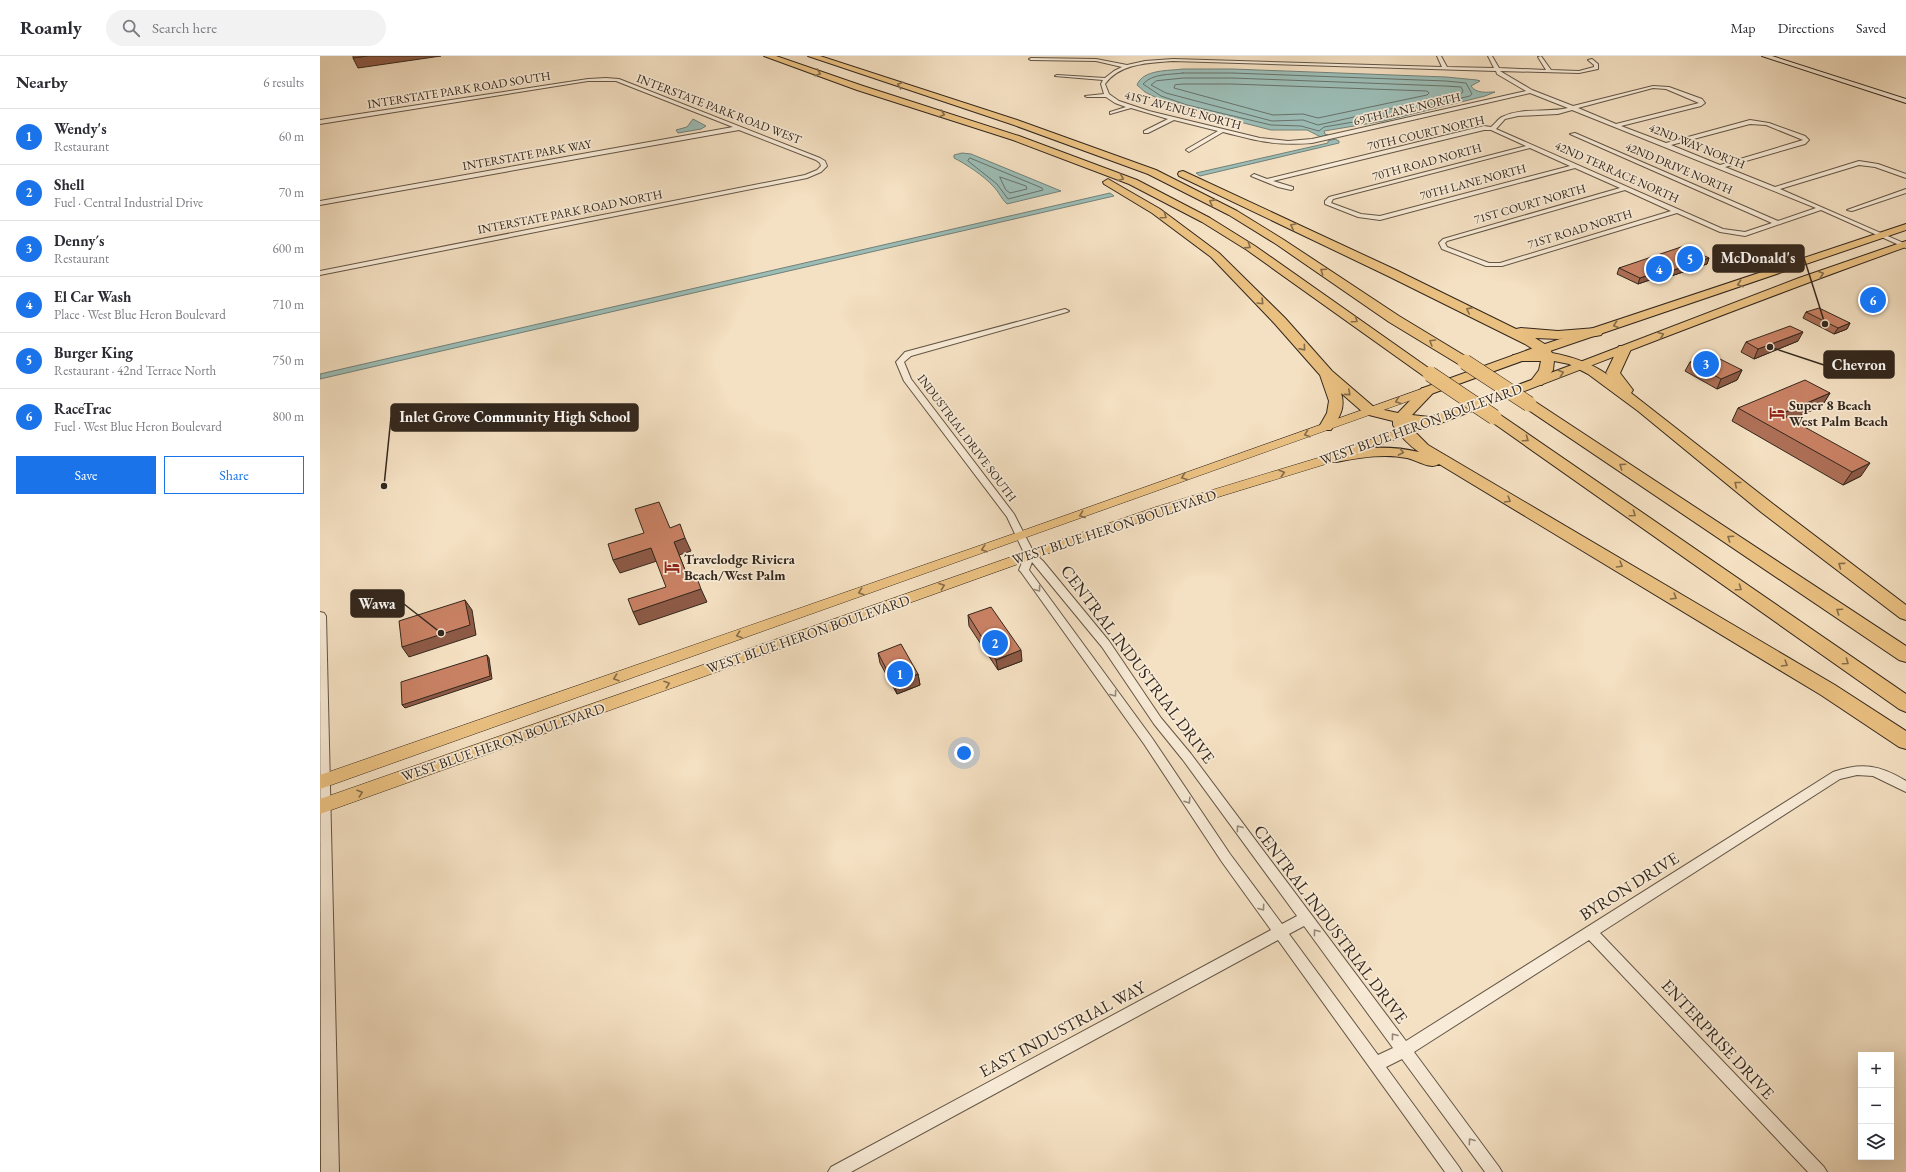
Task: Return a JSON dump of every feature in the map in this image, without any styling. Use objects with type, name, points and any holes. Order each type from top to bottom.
[{"type":"highway","points":[[768,56],[1046,149],[1133,182],[1206,220],[1251,248],[1906,704]]},
{"type":"highway","points":[[812,56],[1014,122],[1152,172],[1233,213],[1280,242],[1394,319],[1465,362],[1529,404],[1906,656]]},
{"type":"highway","points":[[1014,122],[1073,135],[1126,152],[1181,173],[1230,195],[1504,327],[1545,353],[1584,365],[1643,408],[1767,508],[1906,614]]},
{"type":"highway","points":[[1046,149],[1056,158],[1109,182],[1156,211],[1215,255],[1280,321],[1327,374],[1370,411],[1404,425],[1423,448],[1474,480],[1694,609],[1828,690],[1906,741]]},
{"type":"highway","points":[[1518,358],[1545,353],[1596,332],[1906,227]]},
{"type":"highway","name":"WEST BLUE HERON BOULEVARD","points":[[1433,421],[1584,365],[1719,312],[1905,245]]},
{"type":"highway","points":[[1789,286],[1786,275],[1820,262],[1828,254]]},
{"type":"highway","points":[[1719,312],[1715,307],[1758,291],[1756,278]]},
{"type":"highway","points":[[1504,327],[1533,335],[1550,336],[1596,332]]},
{"type":"highway","points":[[1624,349],[1612,372],[1621,386],[1643,408]]},
{"type":"highway","points":[[1537,382],[1546,370],[1545,353]]},
{"type":"highway","name":"WEST BLUE HERON BOULEVARD","points":[[1427,391],[1518,358]]},
{"type":"highway","points":[[1326,427],[1336,411],[1336,401],[1327,374]]},
{"type":"highway","points":[[1404,425],[1427,391]]},
{"type":"highway","points":[[1404,425],[1433,421]]},
{"type":"highway","points":[[1335,457],[1383,450],[1400,451],[1425,458],[1474,480]]},
{"type":"main road","points":[[1765,56],[1906,101]]},
{"type":"main road","points":[[1782,56],[1906,96]]},
{"type":"main road","name":"WEST BLUE HERON BOULEVARD","points":[[322,782],[1021,536],[1427,391]]},
{"type":"main road","name":"WEST BLUE HERON BOULEVARD","points":[[321,806],[1030,555],[1161,510],[1335,457],[1404,425]]},
{"type":"street","points":[[1269,62],[1270,56]]},
{"type":"street","points":[[1321,56],[1321,64]]},
{"type":"street","points":[[1439,56],[1445,68]]},
{"type":"street","name":"42ND WAY NORTH","points":[[1490,56],[1496,69],[1506,78],[1530,91],[1821,208],[1905,245]]},
{"type":"street","points":[[1540,57],[1549,71]]},
{"type":"street","name":"41ST AVENUE NORTH","points":[[1288,143],[1260,140],[1221,132],[1129,108],[1107,95],[1103,86],[1106,79],[1114,73],[1129,67],[1166,58],[1219,58],[1321,64],[1390,63],[1445,68],[1549,71],[1589,71],[1597,67],[1596,64],[1590,60]]},
{"type":"street","points":[[1031,59],[1087,60],[1111,62],[1129,67]]},
{"type":"street","points":[[1057,76],[1106,79]]},
{"type":"street","name":"INTERSTATE PARK ROAD SOUTH","points":[[320,122],[601,79]]},
{"type":"street","name":"INTERSTATE PARK ROAD WEST","points":[[601,79],[617,80],[818,159],[824,164],[823,168]]},
{"type":"street","name":"70TH COURT NORTH","points":[[1267,181],[1484,128],[1492,128],[1508,116],[1528,112],[1558,112],[1572,107],[1657,87],[1667,88],[1700,100],[1702,103],[1617,125]]},
{"type":"street","name":"69TH LANE NORTH","points":[[1288,143],[1319,139],[1530,91]]},
{"type":"street","points":[[1088,96],[1107,95]]},
{"type":"street","points":[[1112,113],[1129,108]]},
{"type":"street","points":[[1146,132],[1172,119]]},
{"type":"street","points":[[1666,145],[1746,123],[1756,122],[1767,124],[1803,137],[1806,140],[1803,143],[1718,166]]},
{"type":"street","name":"INTERSTATE PARK WAY","points":[[320,203],[739,128]]},
{"type":"street","name":"42ND TERRACE NORTH","points":[[1492,128],[1717,230],[1735,234],[1745,234],[1778,222]]},
{"type":"street","points":[[1189,150],[1221,132]]},
{"type":"street","name":"42ND DRIVE NORTH","points":[[1572,134],[1778,222]]},
{"type":"street","name":"70TH ROAD NORTH","points":[[1328,201],[1331,198],[1532,146]]},
{"type":"street","points":[[1774,189],[1856,164],[1865,163],[1876,165],[1906,176]]},
{"type":"street","name":"70TH LANE NORTH","points":[[1328,201],[1328,204],[1360,216],[1385,218],[1576,166]]},
{"type":"street","name":"INTERSTATE PARK ROAD NORTH","points":[[320,273],[807,176],[823,168]]},
{"type":"street","points":[[1254,176],[1291,188]]},
{"type":"street","name":"71ST COURT NORTH","points":[[1488,265],[1444,248],[1442,243],[1445,240],[1625,188]]},
{"type":"street","points":[[1850,210],[1906,191]]},
{"type":"street","points":[[1778,222],[1821,208]]},
{"type":"street","name":"71ST ROAD NORTH","points":[[1488,265],[1500,265],[1677,211]]},
{"type":"street","name":"INDUSTRIAL DRIVE SOUTH","points":[[1030,555],[1011,516],[907,379],[900,362],[908,354],[1065,311]]},
{"type":"street","points":[[1030,555],[1024,570],[1148,741],[1226,858],[1454,1172]]},
{"type":"street","name":"CENTRAL INDUSTRIAL DRIVE","points":[[1030,555],[1040,563],[1114,656],[1157,721],[1187,757],[1494,1172]]},
{"type":"street","points":[[320,616],[321,806],[330,1172]]},
{"type":"street","name":"BYRON DRIVE","points":[[1376,1064],[1404,1050],[1837,775],[1865,769],[1887,776],[1906,787]]},
{"type":"street","name":"EAST INDUSTRIAL WAY","points":[[836,1172],[1306,918]]},
{"type":"street","name":"ENTERPRISE DRIVE","points":[[1590,931],[1819,1172]]},
{"type":"water","points":[[1183,69],[1232,69],[1446,77],[1477,80],[1480,81],[1471,86],[1473,89],[1482,92],[1495,92],[1485,96],[1384,121],[1324,131],[1325,134],[1328,135],[1321,137],[1307,130],[1271,130],[1182,107],[1163,101],[1145,92],[1137,85],[1140,80],[1150,73]]},
{"type":"water","points":[[693,119],[706,126],[701,129],[678,133],[676,130],[687,127]]},
{"type":"water","points":[[1335,139],[1339,141],[1339,143],[1200,176],[1196,173],[1328,143],[1328,141]]},
{"type":"water","points":[[962,153],[971,154],[1061,191],[1007,204],[985,178],[954,158],[954,155]]},
{"type":"water","points":[[1110,193],[1114,196],[320,379],[320,374]]},
{"type":"building","points":[[353,56],[367,56],[353,58]]},
{"type":"building","points":[[1684,246],[1709,258],[1671,271],[1666,269],[1640,278],[1619,268]]},
{"type":"building","points":[[1819,308],[1850,323],[1838,328],[1806,312]]},
{"type":"building","points":[[1790,326],[1803,332],[1758,349],[1746,342]]},
{"type":"building","points":[[1710,354],[1742,370],[1721,379],[1690,362]]},
{"type":"building","points":[[1805,380],[1830,393],[1781,414],[1870,463],[1852,472],[1738,408]]},
{"type":"building","points":[[659,502],[670,528],[680,524],[685,538],[674,542],[689,580],[697,578],[701,589],[633,612],[628,599],[666,587],[651,548],[613,560],[608,544],[644,533],[635,509]]},
{"type":"building","points":[[465,600],[470,625],[402,647],[399,621]]},
{"type":"building","points":[[991,607],[1021,650],[996,660],[968,615]]},
{"type":"building","points":[[901,644],[918,674],[894,684],[878,653]]},
{"type":"building","points":[[487,655],[490,676],[402,705],[401,682]]},
{"type":"place","name":"Burger King","points":[[1690,259]]},
{"type":"place","name":"El Car Wash","points":[[1659,269]]},
{"type":"place","name":"RaceTrac","points":[[1873,300]]},
{"type":"place","name":"McDonald's","points":[[1825,324]]},
{"type":"place","name":"Chevron","points":[[1770,347]]},
{"type":"place","name":"Denny´s","points":[[1706,364]]},
{"type":"place","name":"Super 8 Beach West Palm Beach","points":[[1777,413]]},
{"type":"place","name":"Inlet Grove Community High School","points":[[384,486]]},
{"type":"place","name":"Travelodge Riviera Beach/West Palm","points":[[672,567]]},
{"type":"place","name":"Wawa","points":[[441,633]]},
{"type":"place","name":"Shell","points":[[995,643]]},
{"type":"place","name":"Wendy's","points":[[900,674]]}]
